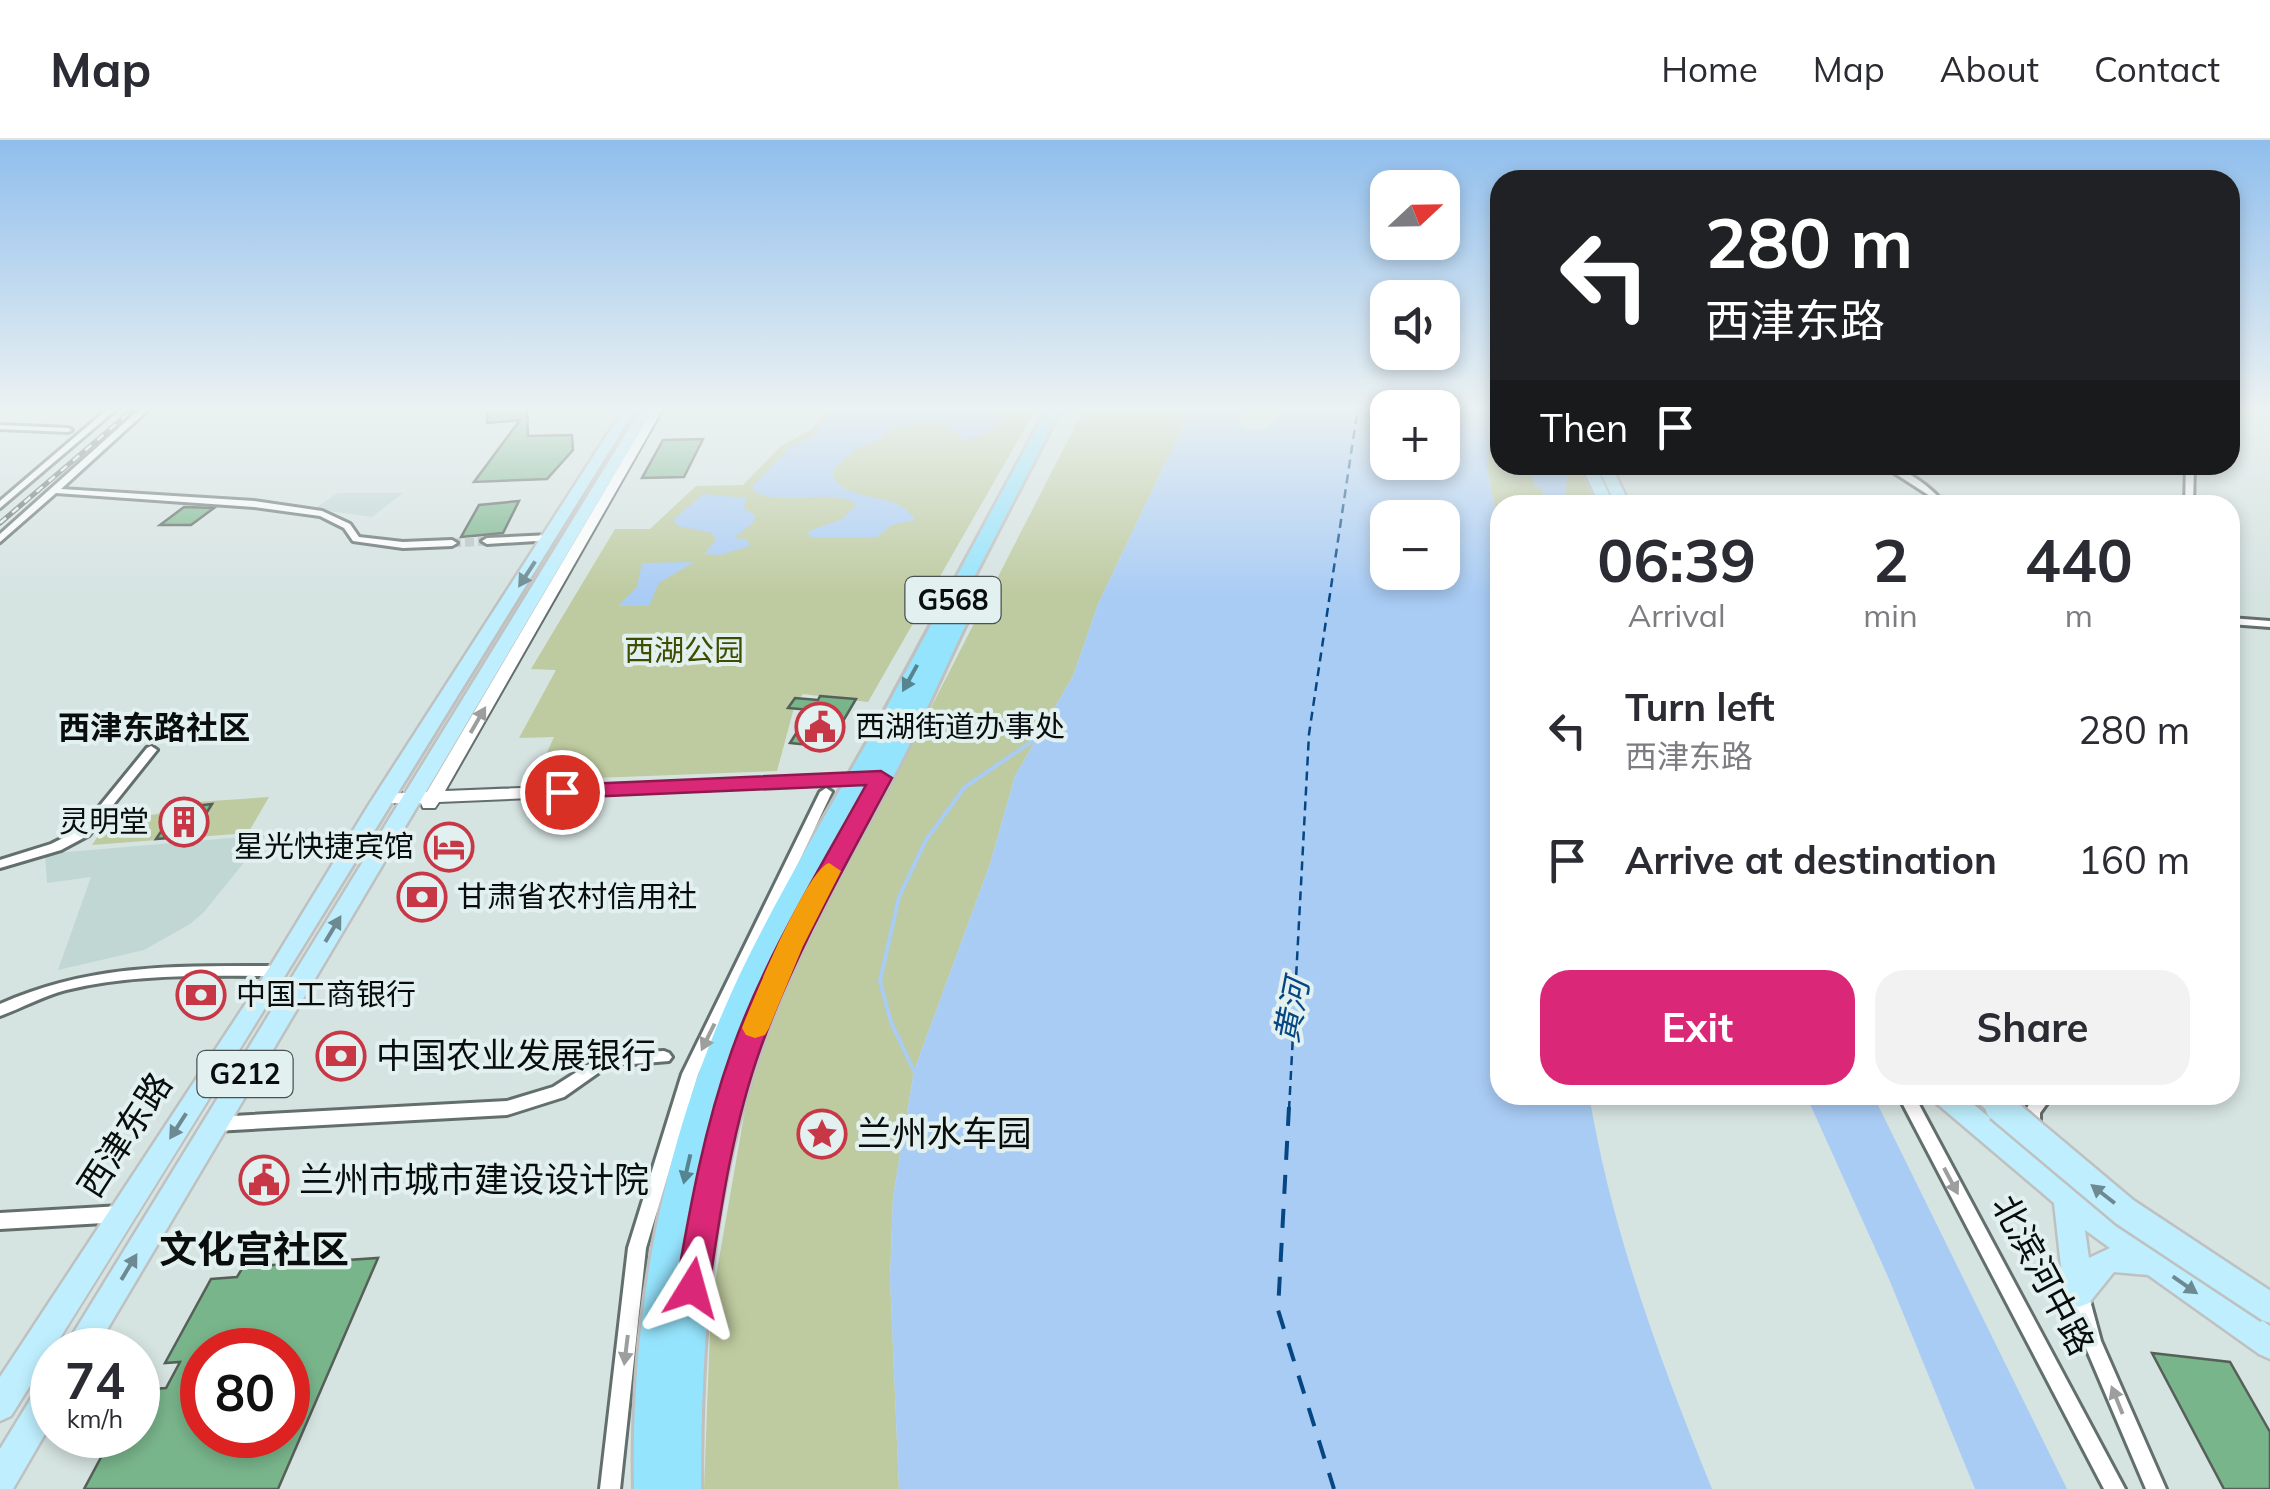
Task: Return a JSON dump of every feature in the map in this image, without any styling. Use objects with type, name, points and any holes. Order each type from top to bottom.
[{"type":"highway","name":"G568","points":[[682,1489],[682,1398],[688,1322],[712,1169],[746,1050],[857,786],[1022,470]]},
{"type":"highway","name":"G568","points":[[653,1489],[654,1388],[661,1314],[688,1162],[724,1044],[770,940],[1032,470]]},
{"type":"main road","name":"西津东路","points":[[0,1405],[279,971],[407,801],[550,538],[592,470]]},
{"type":"main road","name":"西津东路","points":[[91,1328],[609,470]]},
{"type":"main road","name":"北滨河中路","points":[[1955,1105],[2068,1200],[2270,1344]]},
{"type":"main road","points":[[1997,1105],[2062,1175],[2080,1293]]},
{"type":"main road","points":[[2000,1105],[2125,1212],[2270,1308]]},
{"type":"main road","points":[[2080,1293],[2098,1264],[2114,1257],[2152,1262]]},
{"type":"main road","points":[[0,1480],[30,1430]]},
{"type":"street","points":[[0,505],[41,470]]},
{"type":"street","points":[[0,539],[79,470]]},
{"type":"street","name":"西津东路","points":[[407,801],[619,470]]},
{"type":"street","points":[[1902,475],[1934,495]]},
{"type":"street","points":[[56,491],[254,504],[322,514],[346,526],[356,539],[403,545],[452,543]]},
{"type":"street","points":[[487,542],[550,538]]},
{"type":"street","points":[[2240,621],[2270,624]]},
{"type":"street","points":[[0,864],[56,848],[85,832],[151,750]]},
{"type":"street","points":[[407,801],[857,786]]},
{"type":"street","points":[[407,801],[857,786]]},
{"type":"street","points":[[610,1489],[637,1248],[690,1074],[857,786]]},
{"type":"street","points":[[0,1010],[64,985],[105,976],[279,971]]},
{"type":"street","points":[[215,1124],[507,1108],[558,1092],[605,1060],[664,1057]]},
{"type":"street","name":"北滨河中路","points":[[1911,1105],[2115,1489]]},
{"type":"street","points":[[2031,1171],[2032,1112],[2037,1105]]},
{"type":"street","points":[[0,1221],[121,1214]]},
{"type":"street","name":"北滨河中路","points":[[2080,1293],[2092,1341],[2156,1489]]},
{"type":"shaded area","points":[[338,493],[403,493],[372,517],[314,509]]},
{"type":"shaded area","points":[[266,835],[190,924],[144,950],[58,970],[91,877],[47,883],[45,854]]},
{"type":"green space","name":"西湖公园","points":[[758,470],[1001,470],[868,702],[803,694],[795,704],[777,771],[542,780],[549,764],[542,764],[554,737],[519,738],[556,670],[531,669],[615,529],[650,529],[696,486],[743,485]]},
{"type":"green space","name":"兰州水车园","points":[[1053,470],[1162,470],[1098,604],[1073,676],[1015,776],[990,864],[914,1071],[893,1197],[890,1278],[899,1489],[704,1489],[711,1305],[753,1064],[822,909],[902,764]]},
{"type":"green space","points":[[1490,470],[1490,475],[1583,475],[1592,495],[1492,495],[1488,473]]},
{"type":"green space","points":[[269,797],[248,833],[92,845],[109,820],[158,814],[168,804]]},
{"type":"water","points":[[768,470],[834,470],[833,478],[842,487],[897,504],[915,520],[892,525],[877,537],[811,537],[807,532],[842,519],[857,504],[832,497],[766,496],[753,491]]},
{"type":"water","name":"黄河","points":[[1162,470],[1370,470],[1370,480],[1460,480],[1460,470],[1488,470],[1492,495],[1490,1105],[1591,1105],[1624,1247],[1712,1489],[899,1489],[890,1278],[893,1197],[914,1071],[990,864],[1015,776],[1073,676],[1098,604]]},
{"type":"water","points":[[1532,475],[1567,475],[1566,495],[1544,495],[1542,489],[1534,485]]},
{"type":"water","points":[[703,494],[746,498],[744,508],[756,516],[733,538],[747,539],[750,546],[720,555],[704,554],[716,540],[712,533],[678,526],[673,520]]},
{"type":"water","points":[[694,562],[659,583],[649,606],[618,606],[637,587],[642,563]]},
{"type":"water","points":[[1811,1105],[1878,1105],[2067,1489],[1975,1489],[1889,1279]]},
{"type":"building","points":[[483,470],[555,470],[547,479],[474,482]]},
{"type":"building","points":[[646,470],[688,470],[684,477],[642,478]]},
{"type":"building","points":[[519,501],[503,533],[461,537],[479,505]]},
{"type":"building","points":[[184,507],[214,508],[191,525],[160,525]]},
{"type":"building","name":"西湖街道办事处","points":[[820,696],[856,699],[828,747],[790,743],[811,710],[788,708],[795,698],[818,700]]},
{"type":"building","name":"灵明堂","points":[[212,804],[192,836],[156,839],[177,808]]},
{"type":"building","points":[[378,1258],[310,1415],[310,1328],[184,1328],[211,1279],[237,1277],[243,1267]]},
{"type":"building","points":[[180,1336],[180,1362],[165,1363]]},
{"type":"building","points":[[2152,1353],[2230,1362],[2270,1432],[2270,1489],[2224,1489]]},
{"type":"building","points":[[180,1362],[180,1458],[291,1458],[278,1489],[84,1489],[101,1458],[160,1458],[160,1388],[166,1388]]},
{"type":"waterway","points":[[914,1071],[891,1022],[880,981],[899,897],[926,840],[965,787],[1034,740]]},
{"type":"ferry route","points":[[1289,1110],[1309,734],[1349,470]]},
{"type":"ferry route","points":[[1289,1107],[1278,1310],[1334,1489]]},
{"type":"tunnel","points":[[452,543],[487,541]]},
{"type":"railway","points":[[0,523],[62,470]]},
{"type":"slow traffic","points":[[755,1028],[790,946],[829,871]]},
{"type":"place","name":"西湖街道办事处","points":[[820,727]]},
{"type":"place","name":"灵明堂","points":[[184,822]]},
{"type":"place","name":"星光快捷宾馆","points":[[449,847]]},
{"type":"place","name":"甘肃省农村信用社","points":[[422,897]]},
{"type":"place","name":"中国工商银行","points":[[201,995]]},
{"type":"place","name":"中国农业发展银行","points":[[341,1056]]},
{"type":"place","name":"兰州水车园","points":[[822,1134]]},
{"type":"place","name":"兰州市城市建设设计院","points":[[264,1180]]},
{"type":"district","name":"西津东路社区","points":[[154,728]]},
{"type":"district","name":"文化宫社区","points":[[254,1250]]},
{"type":"route","points":[[562,792],[881,778],[790,946],[746,1050],[712,1169],[692,1288]]}]
